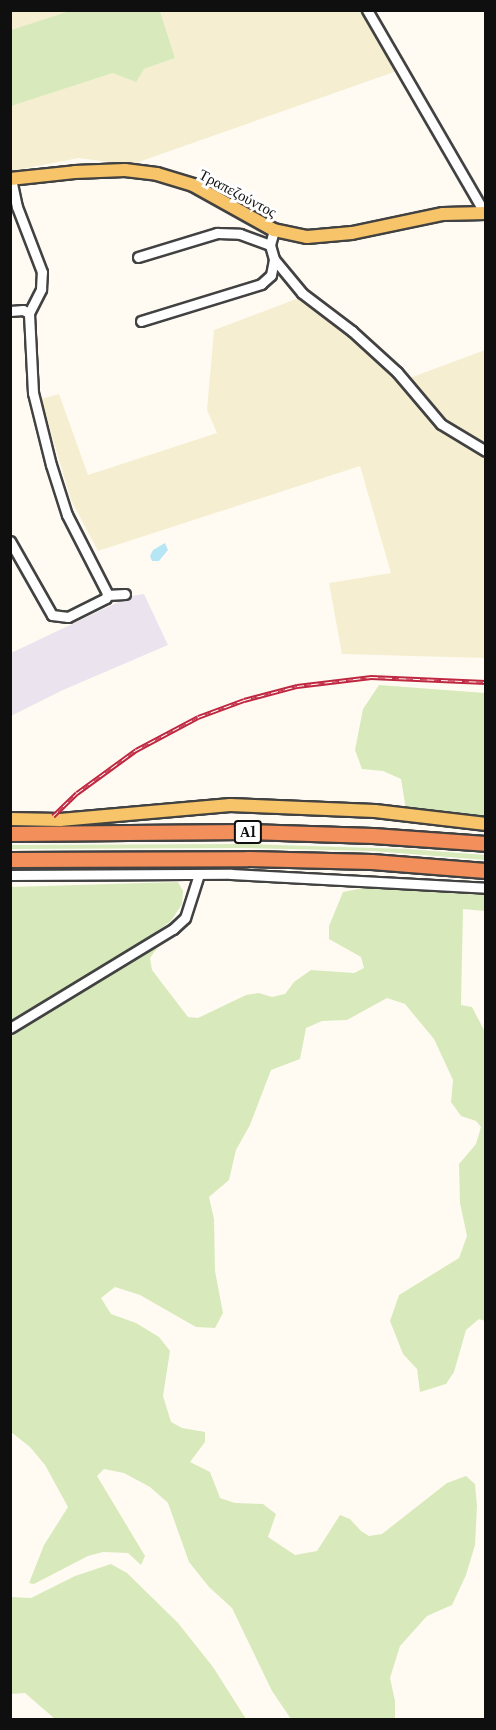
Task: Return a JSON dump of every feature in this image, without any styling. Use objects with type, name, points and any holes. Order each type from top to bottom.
[{"type":"highway","name":"Α1","points":[[10,834],[289,833],[486,844]]},
{"type":"highway","name":"Α1","points":[[10,860],[269,859],[372,862],[486,871]]},
{"type":"main road","name":"Τραπεζούντος","points":[[11,179],[125,170],[156,174],[193,185],[273,230],[307,237],[323,237],[443,214],[485,213]]},
{"type":"main road","points":[[10,819],[60,820],[230,805],[375,811],[486,824]]},
{"type":"street","points":[[367,10],[485,213]]},
{"type":"street","points":[[11,179],[14,209],[42,272],[41,289],[29,313],[33,393],[51,465],[67,515],[106,595]]},
{"type":"street","points":[[273,230],[270,245],[274,259],[302,293],[352,331],[397,372],[441,424],[486,451]]},
{"type":"street","points":[[138,257],[217,233],[240,234],[270,245]]},
{"type":"street","points":[[141,321],[261,284],[271,275],[274,259]]},
{"type":"street","points":[[10,311],[23,310],[29,313]]},
{"type":"street","points":[[10,541],[52,615],[69,617],[103,600],[106,595]]},
{"type":"street","points":[[106,595],[125,594]]},
{"type":"street","points":[[10,1028],[173,929],[185,918],[199,874]]},
{"type":"street","points":[[10,875],[199,874],[308,877],[486,888]]},
{"type":"shaded area","points":[[11,11],[73,11],[11,30]]},
{"type":"shaded area","points":[[160,11],[361,11],[397,71],[130,165],[79,158],[11,171],[10,106],[113,73],[144,69],[175,58]]},
{"type":"shaded area","points":[[299,298],[367,351],[399,382],[485,350],[485,658],[342,654],[329,583],[391,573],[360,466],[98,551],[71,500],[41,399],[59,394],[88,475],[217,433],[207,410],[214,330]]},
{"type":"shaded area","points":[[144,594],[168,645],[63,690],[11,716],[11,653],[131,596]]},
{"type":"green space","points":[[73,10],[160,11],[175,58],[144,69],[136,82],[113,73],[11,106],[11,30]]},
{"type":"green space","points":[[379,685],[485,693],[485,820],[406,810],[401,779],[383,771],[362,769],[355,750],[363,709]]},
{"type":"green space","points":[[248,844],[408,849],[485,855],[485,860],[373,851],[248,848],[10,849],[11,845]]},
{"type":"green space","points":[[178,882],[183,891],[182,904],[171,921],[145,940],[11,1023],[10,887]]},
{"type":"green space","points":[[363,888],[485,895],[485,911],[463,909],[461,1005],[472,1007],[485,1032],[485,1321],[479,1319],[466,1330],[454,1372],[446,1384],[420,1392],[417,1369],[403,1354],[390,1321],[399,1295],[459,1258],[467,1236],[460,1203],[459,1164],[476,1144],[481,1127],[476,1121],[461,1116],[451,1102],[453,1080],[434,1039],[405,1004],[387,998],[347,1020],[322,1021],[306,1028],[300,1059],[271,1070],[250,1125],[236,1150],[229,1180],[209,1197],[214,1219],[215,1271],[223,1313],[215,1328],[196,1327],[140,1295],[115,1287],[101,1298],[111,1314],[136,1323],[159,1337],[170,1351],[163,1396],[171,1422],[182,1428],[205,1432],[205,1442],[190,1462],[210,1472],[220,1498],[235,1503],[263,1504],[276,1514],[268,1537],[295,1555],[317,1551],[340,1515],[350,1519],[369,1536],[382,1534],[447,1483],[466,1476],[475,1484],[477,1506],[475,1545],[466,1575],[452,1605],[427,1616],[400,1646],[390,1678],[395,1701],[395,1719],[291,1719],[272,1691],[232,1608],[209,1587],[189,1562],[168,1503],[150,1487],[124,1473],[104,1469],[97,1476],[145,1556],[141,1565],[128,1553],[103,1552],[88,1556],[34,1584],[29,1583],[44,1545],[68,1507],[45,1465],[30,1447],[11,1432],[10,1034],[143,952],[160,944],[150,958],[152,970],[188,1017],[198,1018],[246,995],[259,993],[272,997],[285,994],[294,982],[311,970],[354,973],[364,968],[361,957],[329,939],[329,926],[343,892]]},
{"type":"green space","points":[[111,1564],[127,1573],[178,1623],[213,1667],[246,1719],[55,1719],[25,1693],[11,1694],[11,1597],[31,1598],[75,1576]]},
{"type":"water","points":[[165,543],[168,550],[159,561],[152,561],[150,556],[153,550]]},
{"type":"railway","points":[[53,816],[77,793],[136,750],[198,717],[244,700],[297,686],[371,677],[486,682]]}]
